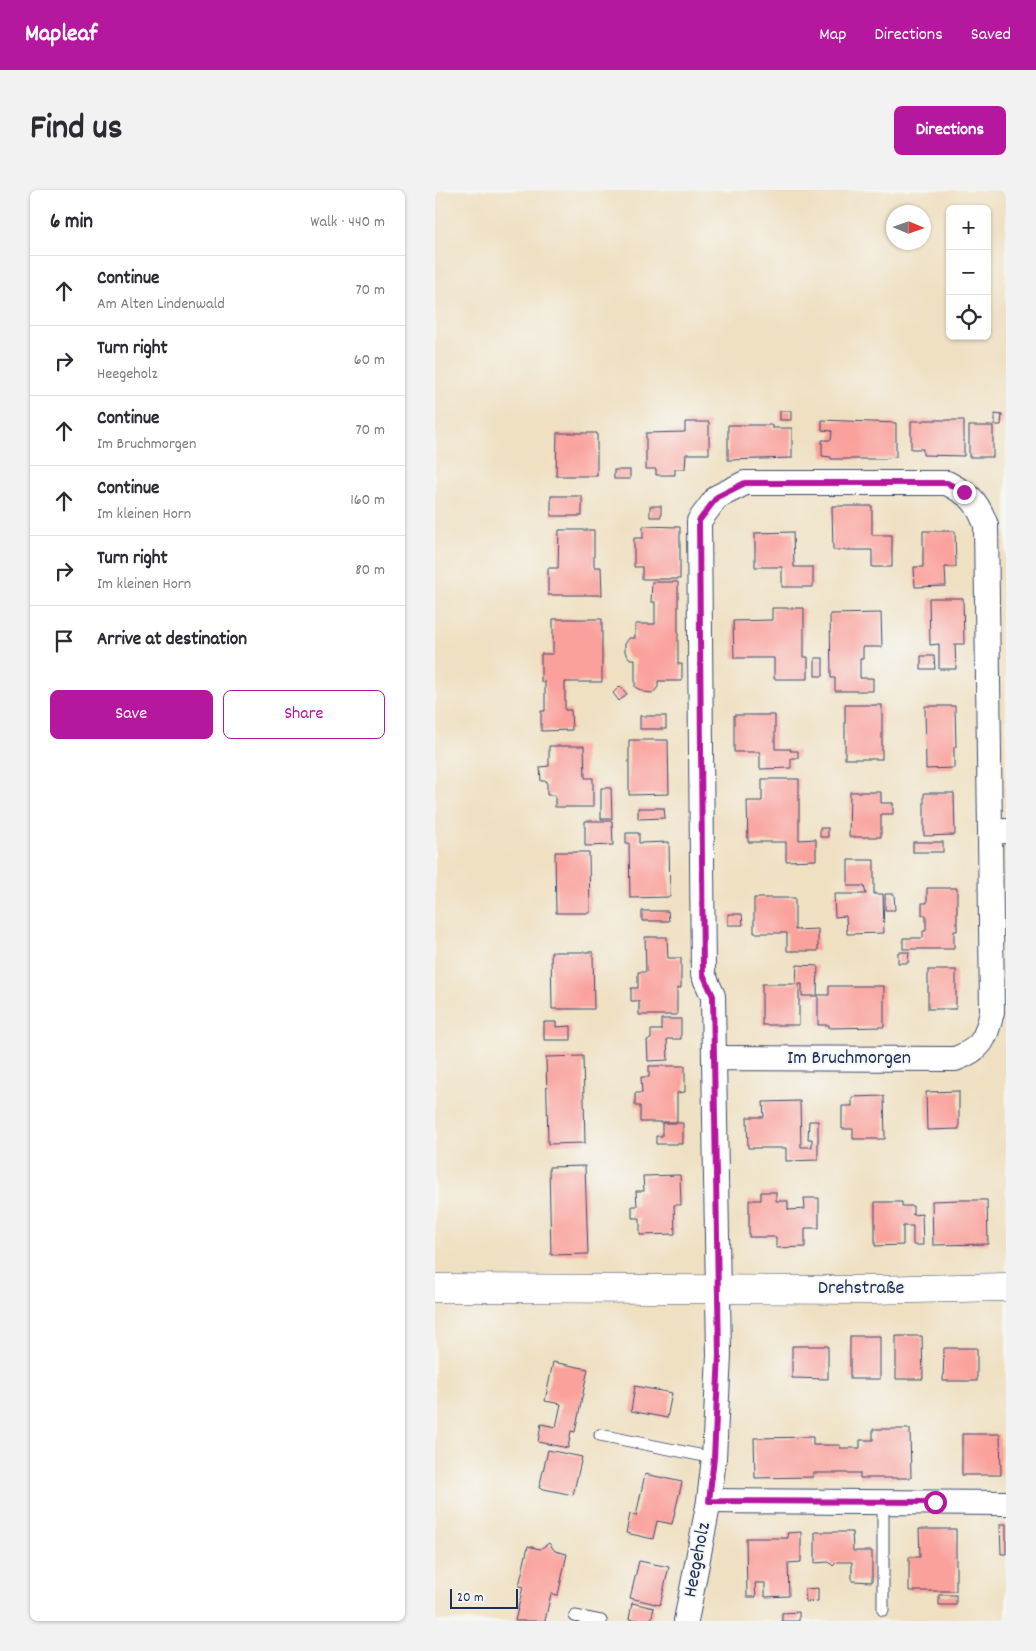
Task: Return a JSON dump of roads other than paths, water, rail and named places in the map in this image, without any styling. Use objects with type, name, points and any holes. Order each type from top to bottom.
[{"type":"street","name":"Im Bruchmorgen","points":[[745,483],[947,483],[964,492],[978,504],[986,525],[998,832],[992,1012],[987,1034],[971,1053],[955,1059],[714,1058],[713,996],[703,974],[699,521],[717,497],[745,483]]},
{"type":"street","points":[[714,1058],[717,1289]]},
{"type":"street","name":"Drehstraße","points":[[435,1288],[869,1290],[1006,1287]]},
{"type":"street","name":"Heegeholz","points":[[686,1621],[709,1501],[714,1458],[719,1355],[717,1289]]},
{"type":"street","points":[[709,1501],[1006,1503]]},
{"type":"lane","points":[[600,1435],[714,1458]]},
{"type":"lane","points":[[883,1502],[883,1610]]},
{"type":"lane","points":[[575,1616],[601,1621]]}]
